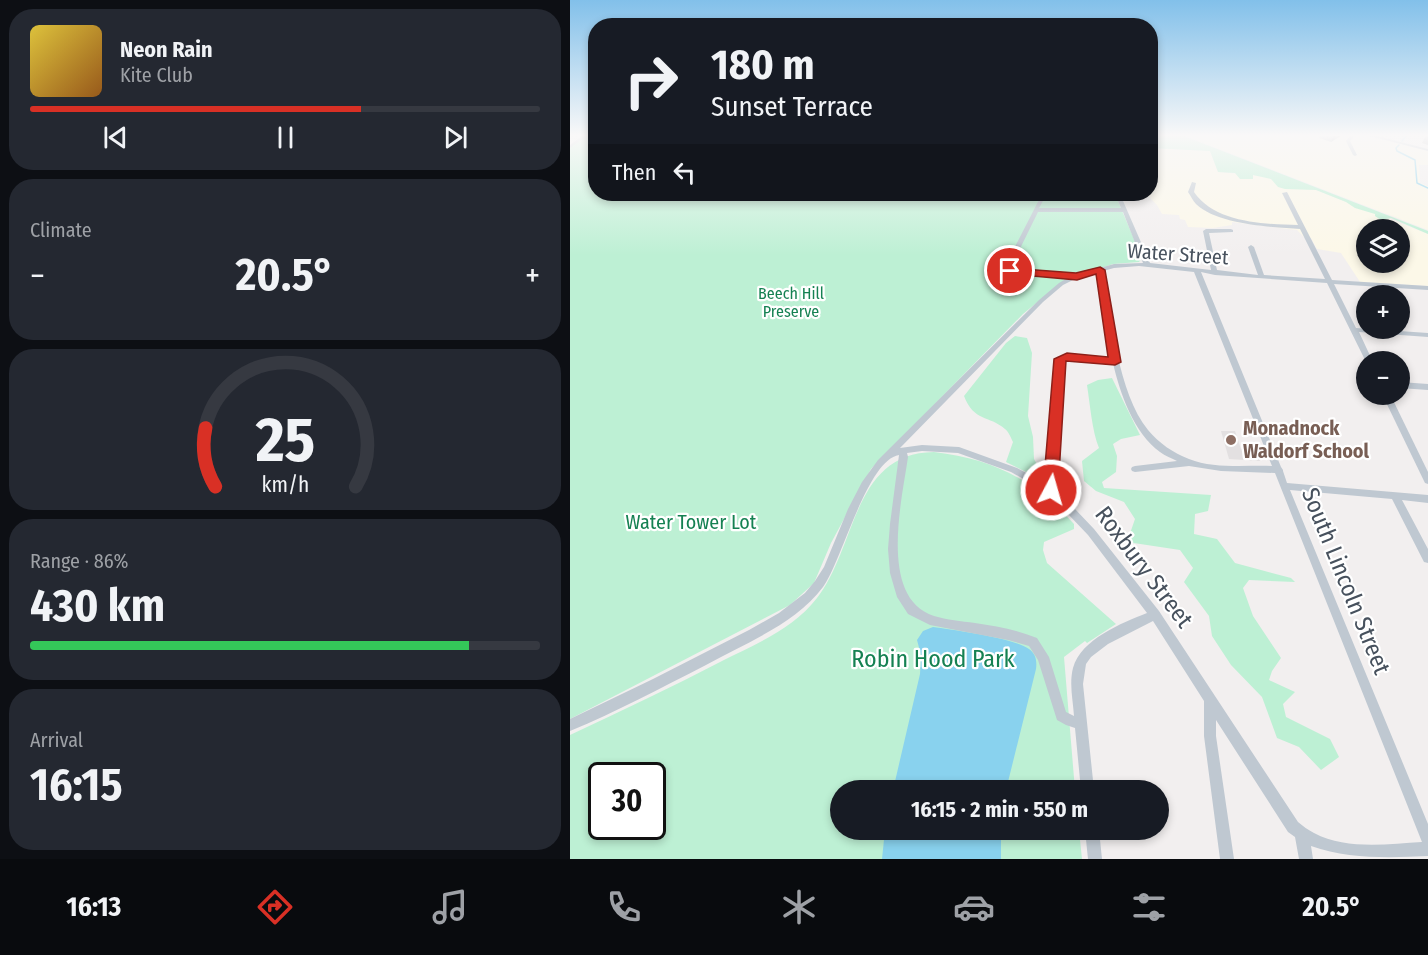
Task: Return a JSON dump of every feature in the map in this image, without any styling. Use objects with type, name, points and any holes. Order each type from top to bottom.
[{"type":"street","points":[[1194,183],[1191,192],[1194,198],[1216,212],[1247,222],[1303,227]]},
{"type":"street","points":[[1285,193],[1365,351]]},
{"type":"street","points":[[1040,201],[1006,270],[1077,276]]},
{"type":"street","points":[[1121,201],[1147,264]]},
{"type":"street","points":[[1036,210],[1125,210]]},
{"type":"street","points":[[1215,273],[1206,231],[1231,231]]},
{"type":"street","points":[[1251,247],[1262,277]]},
{"type":"street","name":"Water Street","points":[[890,453],[1041,301],[1061,284],[1077,276],[1122,265],[1147,264],[1215,273],[1428,288]]},
{"type":"street","points":[[1100,270],[1115,362],[1126,395],[1153,443],[1167,454],[1187,463]]},
{"type":"street","name":"South Lincoln Street","points":[[1197,271],[1428,841]]},
{"type":"street","points":[[1355,330],[1428,335]]},
{"type":"street","points":[[1051,490],[1060,359],[1069,357],[1115,362]]},
{"type":"street","points":[[1410,386],[1428,387]]},
{"type":"street","points":[[1391,405],[1428,481]]},
{"type":"street","name":"Roxbury Street","points":[[890,453],[934,448],[959,450],[1014,470],[1051,490],[1091,532],[1155,615],[1284,814],[1302,835],[1329,845],[1352,850],[1428,849]]},
{"type":"street","points":[[902,451],[904,457],[892,555],[900,596],[912,610],[923,617],[1033,642],[1043,657],[1061,716],[1070,722],[1081,723]]},
{"type":"street","points":[[570,726],[744,639],[795,608],[819,584],[831,565],[844,527],[865,484],[890,453]]},
{"type":"street","points":[[1134,470],[1187,463],[1279,470]]},
{"type":"street","points":[[1285,486],[1428,499]]},
{"type":"street","points":[[1395,496],[1428,559]]},
{"type":"street","points":[[1086,780],[1077,684],[1079,669],[1086,655],[1102,642],[1155,615]]},
{"type":"street","points":[[1210,700],[1210,735],[1227,859]]},
{"type":"street","points":[[1302,835],[1306,859]]},
{"type":"street","points":[[1093,840],[1095,859]]},
{"type":"shaded area","points":[[1158,175],[1262,176],[1316,190],[1390,219],[1356,219],[1356,273],[1410,273],[1410,227],[1428,234],[1428,286],[1360,282],[1341,253],[1317,249],[1311,238],[1304,237],[1297,230],[1232,222],[1232,225],[1213,228],[1188,227],[1179,215],[1162,214],[1153,201],[1158,201]]},
{"type":"shaded area","points":[[1286,175],[1420,175],[1420,183],[1428,186],[1428,230],[1410,223],[1410,219],[1400,219]]},
{"type":"shaded area","name":"Monadnock Waldorf School","points":[[1221,431],[1235,431],[1241,449],[1256,449],[1260,461],[1229,459]]},
{"type":"green space","points":[[570,175],[588,175],[588,201],[1118,201],[1142,258],[1139,262],[1113,264],[1063,281],[1023,314],[871,469],[831,543],[814,583],[790,605],[570,719]]},
{"type":"green space","points":[[1237,175],[1253,175],[1253,179],[1240,179]]},
{"type":"green space","points":[[1253,175],[1284,175],[1397,219],[1380,219],[1375,214],[1355,208],[1316,190],[1278,187],[1271,179]]},
{"type":"green space","points":[[1410,224],[1428,231],[1428,234],[1410,226]]},
{"type":"green space","points":[[1015,336],[1027,338],[1032,353],[1028,416],[1033,437],[1034,459],[1041,472],[1040,479],[1006,462],[1013,442],[1009,433],[972,410],[964,396],[1006,343]]},
{"type":"green space","points":[[1112,378],[1140,435],[1121,439],[1113,444],[1117,456],[1116,472],[1102,482],[1104,488],[1211,495],[1208,511],[1195,514],[1194,534],[1217,539],[1235,563],[1291,578],[1295,582],[1249,580],[1243,588],[1253,616],[1281,658],[1269,680],[1295,692],[1283,704],[1286,717],[1330,739],[1339,757],[1321,770],[1299,747],[1277,738],[1262,697],[1231,665],[1212,636],[1209,616],[1184,582],[1193,568],[1180,550],[1127,542],[1135,519],[1124,502],[1096,491],[1084,481],[1082,461],[1099,448],[1087,385],[1098,380]]},
{"type":"green space","name":"Robin Hood Park","points":[[934,452],[956,455],[994,466],[1028,484],[1044,495],[1074,524],[1074,529],[1044,542],[1043,550],[1047,563],[1116,624],[1087,643],[1085,641],[1064,657],[1074,780],[830,780],[830,840],[1080,840],[1082,859],[570,859],[570,735],[761,642],[797,619],[817,598],[830,577],[860,506],[871,485],[887,468],[907,456]]},
{"type":"water","points":[[933,627],[1011,641],[1029,649],[1035,655],[1036,669],[1008,780],[895,780],[920,674],[921,655],[917,640],[923,631]]},
{"type":"water","points":[[884,840],[1001,840],[1001,859],[882,859]]},
{"type":"waterway","points":[[1416,175],[1417,183],[1428,188]]},
{"type":"place","name":"Monadnock Waldorf School","points":[[1231,440]]},
{"type":"route","points":[[1010,271],[1077,276],[1100,270],[1115,362],[1067,357],[1060,359],[1051,490]]},
{"type":"park label","name":"Beech Hill Preserve","points":[[791,302]]},
{"type":"park label","name":"Water Tower Lot","points":[[691,522]]}]
